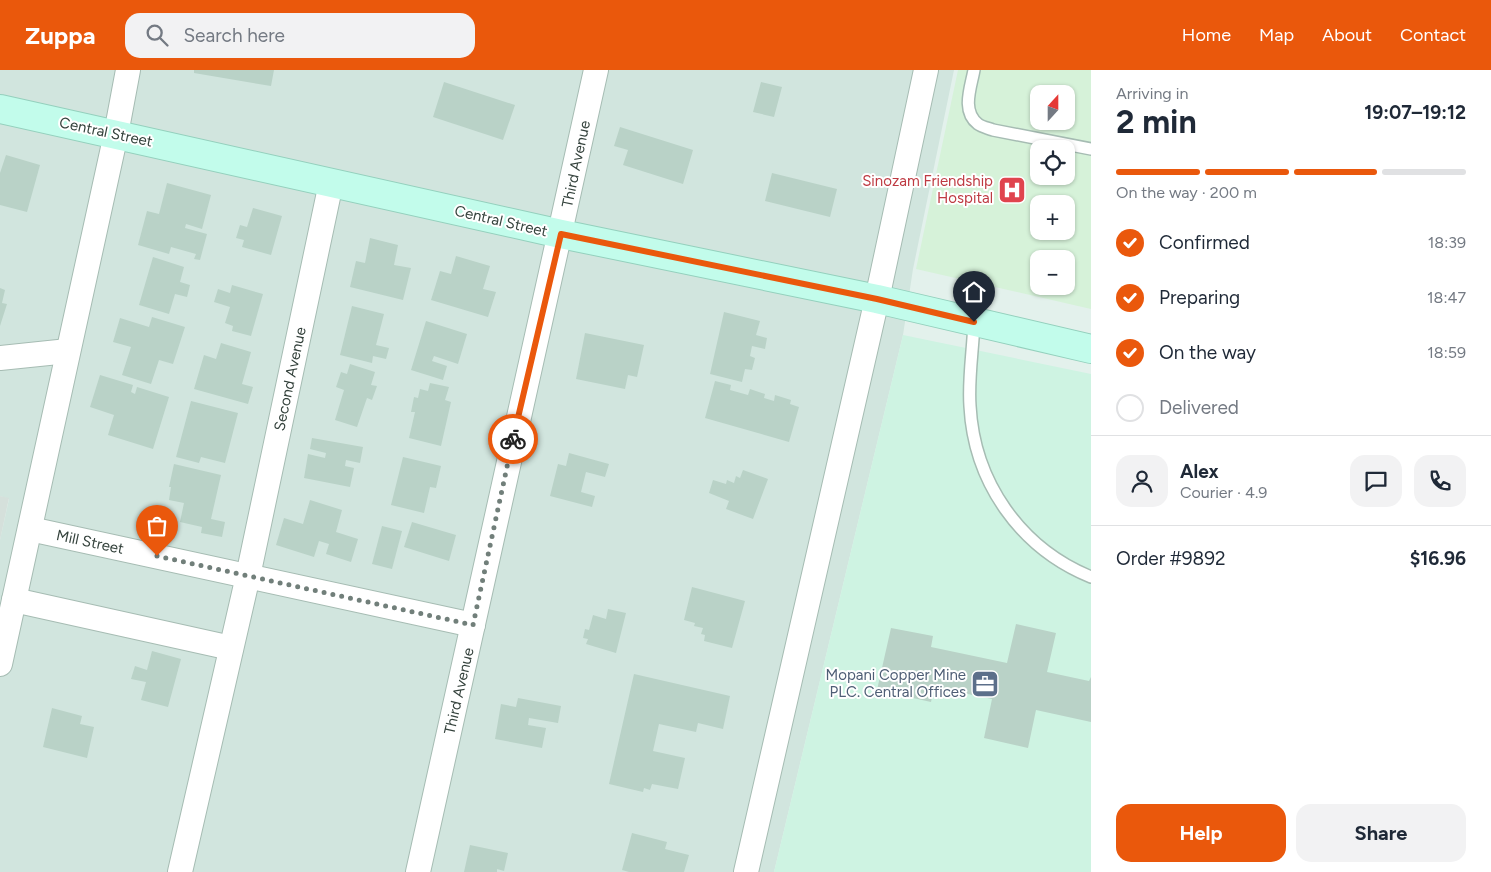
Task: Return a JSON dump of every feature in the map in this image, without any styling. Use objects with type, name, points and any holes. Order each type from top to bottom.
[{"type":"main road","name":"Central Street","points":[[0,109],[561,234],[877,299],[1091,349]]},
{"type":"street","points":[[0,664],[116,134],[128,70]]},
{"type":"street","name":"Third Avenue","points":[[418,872],[596,70]]},
{"type":"street","points":[[746,872],[877,299],[926,70]]},
{"type":"street","name":"Second Avenue","points":[[180,872],[248,576],[332,183]]},
{"type":"street","points":[[0,358],[68,351]]},
{"type":"street","name":"Mill Street","points":[[30,529],[473,625]]},
{"type":"street","points":[[14,600],[231,648]]},
{"type":"lane","points":[[974,70],[968,101],[970,115],[978,124],[993,130],[1091,149]]},
{"type":"lane","points":[[974,322],[970,405],[974,444],[985,475],[1007,513],[1041,549],[1091,577]]},
{"type":"shaded area","points":[[0,70],[954,70],[913,269],[903,335],[774,872],[0,872],[0,540],[9,499],[0,496]]},
{"type":"shaded area","name":"Sinozam Friendship Hospital","points":[[958,70],[1091,70],[1091,309],[916,269]]},
{"type":"shaded area","points":[[903,335],[1091,374],[1091,872],[774,872]]},
{"type":"shaded area","points":[[0,496],[9,498],[0,540]]},
{"type":"building","points":[[194,70],[274,70],[271,86],[194,73]]},
{"type":"building","points":[[444,82],[515,105],[503,140],[433,117]]},
{"type":"building","points":[[761,82],[782,87],[774,117],[753,112]]},
{"type":"building","points":[[620,127],[693,150],[683,184],[623,165],[628,150],[614,146]]},
{"type":"building","points":[[6,155],[40,165],[27,212],[0,205],[0,173]]},
{"type":"building","points":[[772,173],[837,189],[830,217],[765,201]]},
{"type":"building","points":[[167,183],[211,195],[202,229],[186,224],[185,228],[207,234],[200,260],[194,259],[196,254],[171,247],[169,254],[138,245],[147,211],[159,214]]},
{"type":"building","points":[[253,208],[282,216],[271,255],[242,247],[244,240],[236,238],[240,225],[247,227]]},
{"type":"building","points":[[370,238],[398,245],[394,265],[411,268],[403,300],[350,287],[356,261],[365,263]]},
{"type":"building","points":[[456,256],[490,266],[483,289],[496,292],[488,317],[431,300],[440,271],[451,274]]},
{"type":"building","points":[[153,257],[184,267],[180,282],[190,285],[187,297],[175,294],[169,314],[139,305]]},
{"type":"building","points":[[232,285],[263,294],[251,336],[232,331],[233,326],[225,323],[230,307],[214,302],[218,289],[230,293]]},
{"type":"building","points":[[0,288],[5,290],[2,303],[7,304],[0,326]]},
{"type":"building","points":[[352,306],[384,314],[376,345],[389,348],[386,359],[373,356],[372,363],[340,355]]},
{"type":"building","points":[[724,312],[760,321],[756,335],[767,338],[765,349],[752,346],[750,356],[755,358],[752,370],[745,369],[742,382],[710,374]]},
{"type":"building","points":[[152,317],[185,327],[173,364],[159,360],[151,384],[122,375],[131,347],[113,342],[120,318],[149,327]]},
{"type":"building","points":[[426,321],[467,334],[458,364],[434,356],[432,361],[447,366],[443,380],[411,370]]},
{"type":"building","points":[[585,333],[644,345],[637,377],[628,375],[625,389],[576,379]]},
{"type":"building","points":[[221,343],[251,352],[242,384],[253,387],[248,404],[194,389],[204,355],[216,359]]},
{"type":"building","points":[[350,364],[375,372],[371,385],[377,386],[372,400],[367,398],[357,427],[335,420],[344,390],[336,387],[341,372],[347,374]]},
{"type":"building","points":[[100,375],[133,385],[131,392],[135,394],[137,387],[169,397],[153,449],[108,435],[114,415],[90,407]]},
{"type":"building","points":[[715,381],[731,385],[730,390],[748,395],[750,389],[765,394],[764,398],[774,401],[775,395],[791,400],[790,404],[799,407],[789,442],[705,418]]},
{"type":"building","points":[[430,383],[449,387],[445,400],[451,402],[441,446],[409,438],[415,412],[411,412],[414,397],[418,398],[420,389],[428,391]]},
{"type":"building","points":[[191,401],[238,413],[225,463],[201,457],[199,463],[176,457]]},
{"type":"building","points":[[312,438],[363,447],[360,463],[346,460],[345,466],[354,468],[350,487],[304,478],[308,454],[325,458],[326,453],[310,449]]},
{"type":"building","points":[[569,453],[609,464],[605,477],[586,472],[581,492],[595,496],[592,507],[550,496],[558,464],[566,466]]},
{"type":"building","points":[[403,457],[441,466],[436,488],[430,487],[424,513],[391,505]]},
{"type":"building","points":[[174,464],[221,475],[211,519],[225,522],[222,537],[201,533],[202,527],[180,522],[184,503],[169,500],[171,487],[169,487]]},
{"type":"building","points":[[743,470],[768,479],[753,519],[726,509],[729,501],[709,493],[713,480],[726,484],[727,480],[734,483],[736,476],[740,478]]},
{"type":"building","points":[[310,500],[342,510],[336,532],[358,539],[351,562],[326,554],[329,544],[319,541],[314,557],[276,545],[284,518],[303,524]]},
{"type":"building","points":[[412,522],[456,535],[449,561],[404,547]]},
{"type":"building","points":[[382,526],[402,531],[392,569],[372,564]]},
{"type":"building","points":[[692,587],[745,601],[732,648],[704,641],[705,635],[701,634],[703,628],[694,626],[695,623],[684,620]]},
{"type":"building","points":[[608,609],[626,613],[616,653],[586,644],[588,639],[583,638],[585,629],[589,630],[593,615],[606,619]]},
{"type":"building","name":"Mopani Copper Mine PLC. Central Offices","points":[[1016,624],[1056,633],[1047,672],[1089,681],[1091,677],[1091,722],[1036,710],[1028,748],[984,738],[992,699],[934,687],[931,702],[877,690],[891,628],[933,636],[931,647],[1007,663]]},
{"type":"building","points":[[152,651],[181,659],[168,707],[141,700],[146,682],[131,679],[135,666],[147,670]]},
{"type":"building","points":[[634,674],[730,696],[723,729],[698,723],[696,732],[659,724],[653,751],[685,758],[678,789],[652,784],[650,790],[644,788],[643,792],[609,784]]},
{"type":"building","points":[[518,698],[561,706],[558,723],[529,718],[528,725],[546,728],[542,748],[495,739],[501,704],[516,707]]},
{"type":"building","points":[[52,708],[82,716],[80,724],[94,727],[87,758],[43,747]]},
{"type":"building","points":[[632,833],[667,842],[665,849],[689,855],[684,872],[629,872],[622,870]]},
{"type":"building","points":[[470,845],[508,853],[504,871],[497,869],[497,872],[464,872]]},
{"type":"way so far","points":[[157,556],[473,625],[513,439]]},
{"type":"place","name":"Sinozam Friendship Hospital","points":[[1012,190]]},
{"type":"place","name":"Mopani Copper Mine PLC. Central Offices","points":[[985,684]]},
{"type":"route","points":[[513,439],[561,234],[877,299],[974,322]]}]
